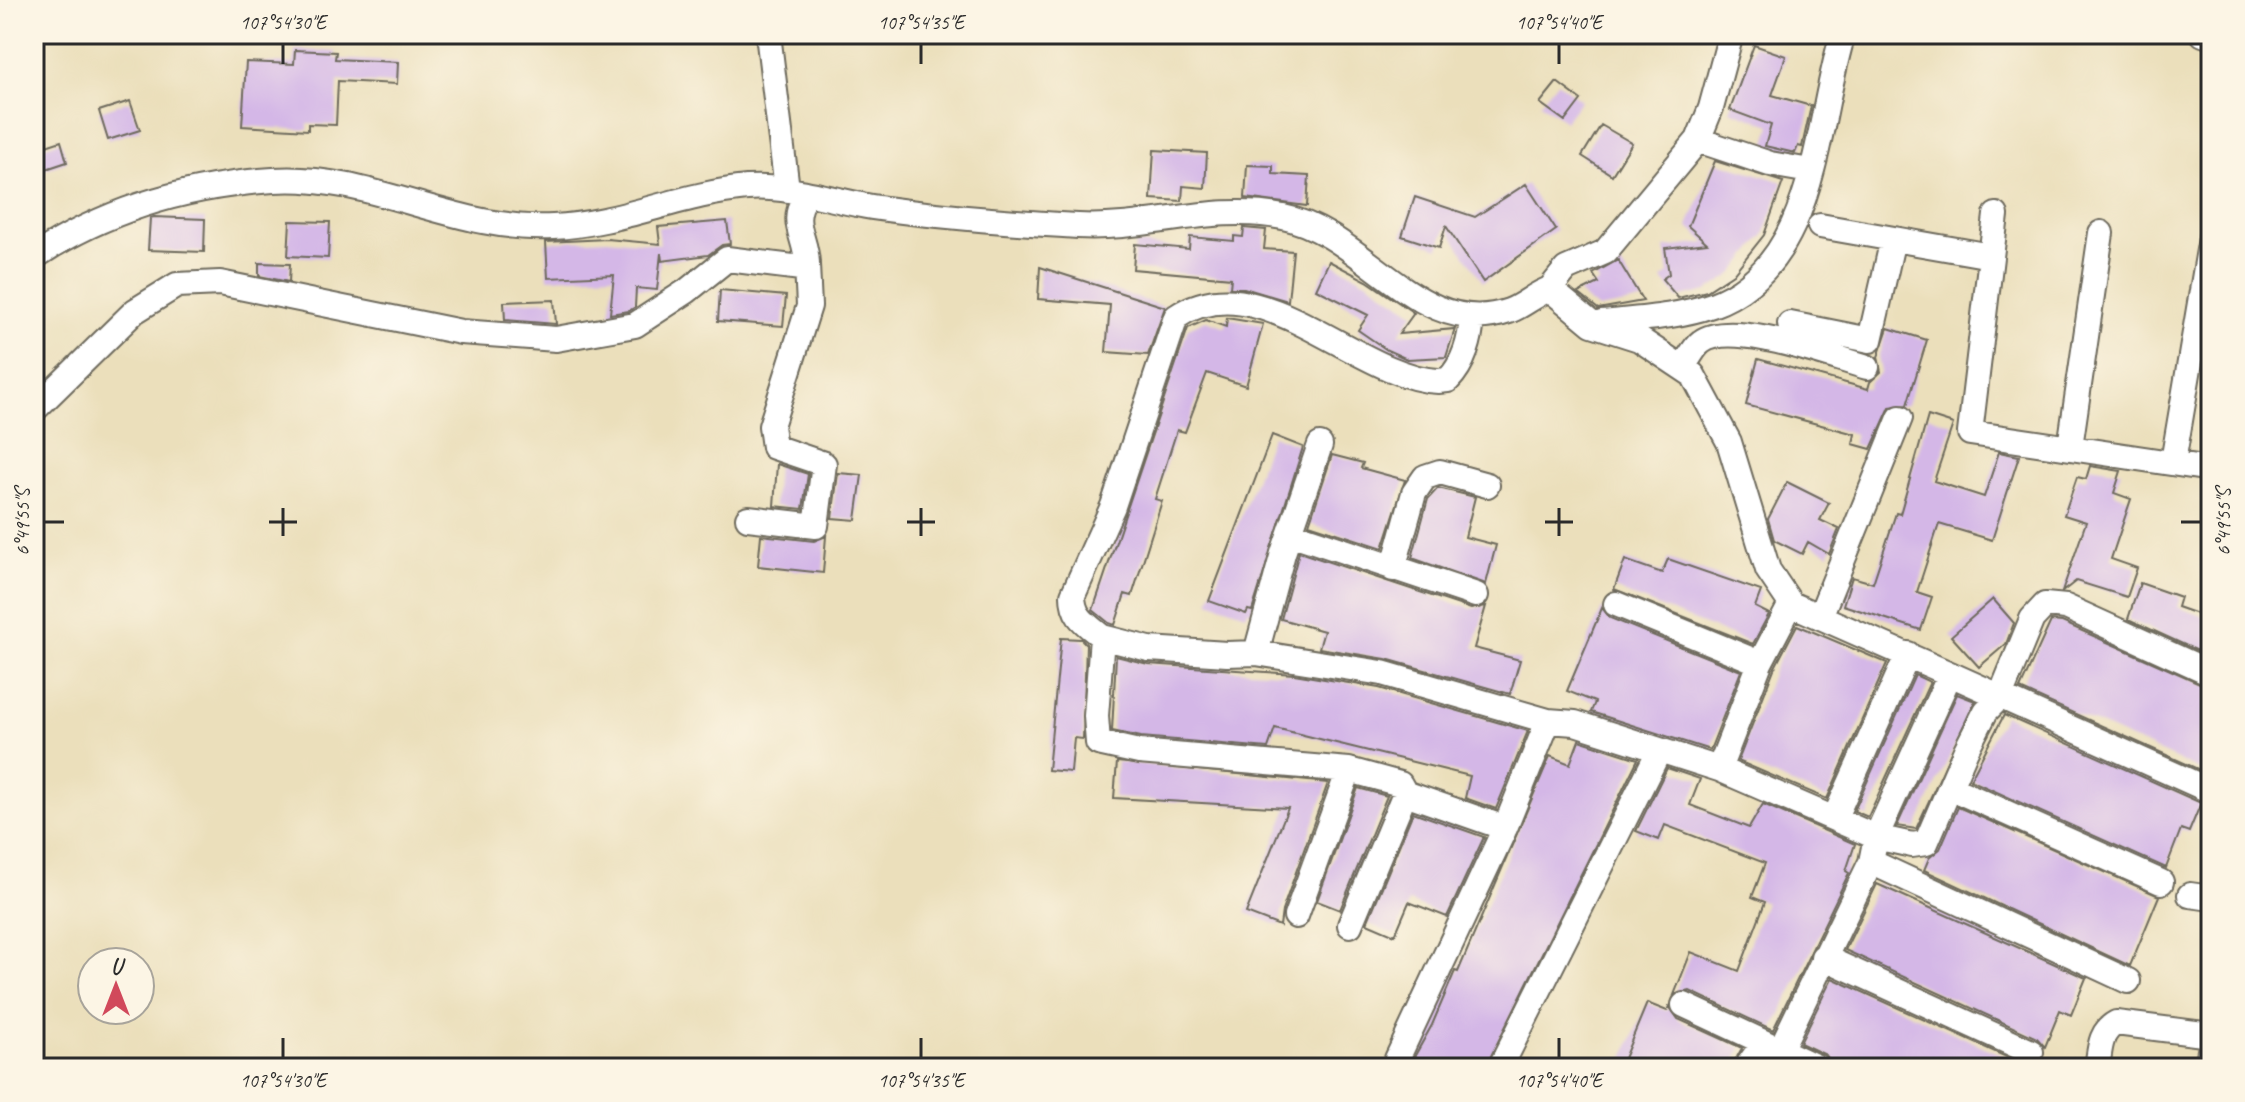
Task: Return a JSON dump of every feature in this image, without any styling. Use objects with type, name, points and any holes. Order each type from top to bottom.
[{"type":"street","points":[[748,518],[816,526],[824,464],[774,447],[771,426],[809,306],[807,265],[796,227],[796,193],[768,34]]},
{"type":"street","points":[[34,257],[101,218],[146,201],[272,180],[324,180],[491,224],[553,227],[607,219],[726,190],[796,193],[877,208],[1083,226],[1222,211],[1283,216],[1317,227],[1351,246],[1399,286],[1438,310],[1472,317],[1509,311],[1550,289],[1566,269],[1605,252],[1698,140],[1711,108],[1731,34]]},
{"type":"street","points":[[1592,324],[1711,305],[1735,293],[1764,269],[1785,243],[1810,171],[1843,34]]},
{"type":"street","points":[[2203,34],[2211,37]]},
{"type":"street","points":[[1698,140],[1770,164],[1810,171]]},
{"type":"street","points":[[1996,215],[1970,433],[2211,469]]},
{"type":"street","points":[[1820,226],[1991,256]]},
{"type":"street","points":[[2070,447],[2101,233]]},
{"type":"street","points":[[1790,324],[1870,340],[1893,239]]},
{"type":"street","points":[[2173,462],[2201,361],[2210,248]]},
{"type":"street","points":[[34,410],[135,311],[177,285],[220,283],[461,332],[556,339],[635,325],[687,291],[727,259],[794,269],[807,265]]},
{"type":"street","points":[[1550,289],[1592,324],[1639,339],[1693,375],[1729,442],[1768,570],[1791,604],[1821,614],[2211,791]]},
{"type":"street","points":[[1472,317],[1471,337],[1459,366],[1448,380],[1438,381],[1372,362],[1354,348],[1283,314],[1247,304],[1205,300],[1176,317],[1113,506],[1073,595],[1077,617],[1102,637],[1149,649],[1256,653],[1382,673],[1548,721],[1575,723],[1719,769],[1876,837],[1912,845],[1926,843],[1986,711],[2000,697],[2032,619],[2045,605],[2066,607],[2211,673]]},
{"type":"street","points":[[1683,367],[1701,342],[1722,333],[1747,335],[1867,367]]},
{"type":"street","points":[[1821,614],[1900,418]]},
{"type":"street","points":[[1256,653],[1290,533],[1320,445]]},
{"type":"street","points":[[1393,569],[1414,493],[1425,477],[1440,472],[1487,485]]},
{"type":"street","points":[[1290,533],[1476,595]]},
{"type":"street","points":[[1616,604],[1760,663]]},
{"type":"street","points":[[1719,769],[1760,663],[1791,604]]},
{"type":"street","points":[[1102,637],[1096,716],[1098,743],[1139,752],[1349,770],[1400,784],[1405,793],[1505,828]]},
{"type":"street","points":[[1835,817],[1908,654]]},
{"type":"street","points":[[1780,1050],[1871,862],[1876,837],[1950,674]]},
{"type":"street","points":[[1397,1059],[1464,908],[1505,828],[1548,721]]},
{"type":"street","points":[[1500,1068],[1659,751]]},
{"type":"street","points":[[1296,916],[1349,770]]},
{"type":"street","points":[[1951,788],[2161,882]]},
{"type":"street","points":[[1350,925],[1405,793]]},
{"type":"street","points":[[1871,862],[2128,981]]},
{"type":"street","points":[[1823,957],[2031,1052]]},
{"type":"street","points":[[1684,1005],[1819,1068]]},
{"type":"street","points":[[2097,1068],[2102,1038],[2107,1027],[2116,1023],[2211,1035]]},
{"type":"street","points":[[2207,1068],[2211,1045]]},
{"type":"street","points":[[1746,1068],[1759,1050],[1780,1050]]},
{"type":"building","points":[[1754,45],[1786,56],[1772,95],[1811,106],[1802,147],[1798,146],[1795,153],[1765,146],[1771,125],[1730,110]]},
{"type":"building","points":[[295,50],[336,52],[335,59],[398,62],[397,84],[338,81],[336,125],[308,124],[308,130],[242,126],[246,62],[294,64]]},
{"type":"building","points":[[1557,82],[1581,100],[1565,121],[1540,103]]},
{"type":"building","points":[[130,101],[140,130],[108,140],[99,111]]},
{"type":"building","points":[[1601,125],[1632,143],[1612,175],[1582,156]]},
{"type":"building","points":[[61,141],[67,162],[34,173],[34,150]]},
{"type":"building","points":[[1154,150],[1207,153],[1205,188],[1183,186],[1182,201],[1151,199]]},
{"type":"building","points":[[1715,161],[1783,182],[1764,235],[1733,274],[1707,291],[1678,298],[1662,279],[1669,274],[1665,248],[1707,243],[1688,226]]},
{"type":"building","points":[[1247,165],[1273,166],[1273,174],[1309,176],[1307,206],[1245,198]]},
{"type":"building","points":[[1526,184],[1556,230],[1483,282],[1446,226],[1439,248],[1402,236],[1415,197],[1475,217]]},
{"type":"building","points":[[150,218],[205,219],[204,252],[148,250]]},
{"type":"building","points":[[290,221],[330,222],[328,258],[288,256]]},
{"type":"building","points":[[727,221],[730,244],[722,245],[708,255],[662,261],[661,253],[657,290],[636,288],[635,307],[629,311],[610,314],[614,275],[548,278],[546,242],[607,239],[660,244],[658,227]]},
{"type":"building","points":[[1244,228],[1266,230],[1264,249],[1293,251],[1288,301],[1244,288],[1230,288],[1231,278],[1133,269],[1135,244],[1189,249],[1190,237],[1234,241],[1234,236],[1243,237]]},
{"type":"building","points":[[1618,260],[1643,301],[1598,309],[1578,293],[1599,283],[1593,274]]},
{"type":"building","points":[[1329,261],[1367,281],[1414,313],[1399,334],[1455,329],[1446,357],[1407,359],[1387,350],[1358,330],[1368,315],[1316,289]]},
{"type":"building","points":[[259,263],[290,264],[289,282],[259,276]]},
{"type":"building","points":[[1040,267],[1165,307],[1148,355],[1106,352],[1110,305],[1038,299]]},
{"type":"building","points":[[720,290],[786,296],[783,326],[718,321]]},
{"type":"building","points":[[554,300],[556,324],[505,320],[504,302]]},
{"type":"building","points":[[1227,318],[1263,324],[1246,386],[1207,373],[1185,432],[1177,430],[1155,499],[1162,501],[1132,596],[1125,594],[1115,625],[1109,623],[1093,610],[1188,328],[1206,320],[1226,327]]},
{"type":"building","points":[[1888,328],[1927,340],[1907,405],[1890,407],[1871,449],[1853,444],[1855,434],[1746,405],[1758,359],[1868,389],[1870,382],[1881,372],[1878,357]]},
{"type":"building","points":[[1928,416],[1953,424],[1934,481],[1984,497],[1999,452],[2019,456],[1992,540],[1939,524],[1917,592],[1932,597],[1921,630],[1843,605],[1852,577],[1873,583],[1896,513],[1900,514]]},
{"type":"building","points":[[1272,435],[1303,447],[1252,611],[1248,610],[1246,614],[1209,601]]},
{"type":"building","points":[[1332,455],[1363,463],[1361,468],[1405,480],[1383,548],[1309,524]]},
{"type":"building","points":[[777,464],[808,474],[803,509],[774,506]]},
{"type":"building","points":[[2090,466],[2121,471],[2114,493],[2131,499],[2111,559],[2137,568],[2127,597],[2076,581],[2062,592],[2086,522],[2064,515],[2077,477],[2086,479]]},
{"type":"building","points":[[838,473],[862,475],[856,520],[832,518]]},
{"type":"building","points":[[1787,482],[1829,503],[1820,520],[1839,529],[1829,554],[1808,542],[1802,554],[1774,540],[1768,519]]},
{"type":"building","points":[[1438,488],[1475,497],[1465,537],[1496,545],[1486,584],[1412,558],[1428,499]]},
{"type":"building","points":[[761,535],[814,541],[826,536],[823,573],[758,566]]},
{"type":"building","points":[[1299,552],[1471,609],[1486,606],[1474,648],[1520,660],[1510,694],[1386,659],[1319,648],[1324,631],[1281,619]]},
{"type":"building","points":[[1668,559],[1761,591],[1755,607],[1769,614],[1753,644],[1614,589],[1625,560],[1662,573]]},
{"type":"building","points":[[2140,583],[2180,597],[2177,607],[2211,619],[2211,657],[2128,619]]},
{"type":"building","points":[[1993,599],[2014,623],[2006,644],[1979,667],[1951,636]]},
{"type":"building","points":[[1602,608],[1610,618],[1741,671],[1710,750],[1591,712],[1595,702],[1567,691]]},
{"type":"building","points":[[2051,621],[2062,622],[2211,688],[2211,775],[2020,689]]},
{"type":"building","points":[[1797,625],[1887,663],[1827,799],[1738,761],[1774,669]]},
{"type":"building","points":[[1061,638],[1081,639],[1086,644],[1083,739],[1074,738],[1071,772],[1048,770]]},
{"type":"building","points":[[1116,656],[1148,664],[1294,674],[1379,688],[1528,731],[1496,809],[1465,798],[1470,776],[1275,728],[1268,748],[1141,737],[1112,731]]},
{"type":"building","points":[[1915,675],[1930,682],[1868,817],[1854,811]]},
{"type":"building","points":[[1957,694],[1975,701],[1916,829],[1897,826]]},
{"type":"building","points":[[2004,715],[2201,803],[2189,832],[2181,829],[2166,868],[1970,780]]},
{"type":"building","points":[[1579,740],[1638,759],[1485,1068],[1408,1068],[1432,1025],[1455,971],[1458,972],[1550,756],[1570,764]]},
{"type":"building","points":[[1117,762],[1328,783],[1282,911],[1280,926],[1246,913],[1288,808],[1114,798]]},
{"type":"building","points":[[1667,768],[1700,779],[1690,805],[1749,828],[1763,804],[1855,844],[1846,871],[1849,873],[1773,1030],[1690,991],[1674,995],[1691,952],[1739,971],[1765,902],[1752,897],[1765,863],[1665,825],[1659,840],[1636,831]]},
{"type":"building","points":[[1358,788],[1387,796],[1340,910],[1317,901]]},
{"type":"building","points":[[1958,807],[2159,896],[2130,966],[1924,870],[1929,858],[1940,849]]},
{"type":"building","points":[[1413,812],[1484,837],[1447,917],[1409,902],[1395,935],[1367,923]]},
{"type":"building","points":[[1877,884],[2086,978],[2071,1015],[2060,1010],[2045,1047],[2037,1038],[1845,950]]},
{"type":"building","points":[[1832,978],[2024,1065],[2023,1068],[1834,1068],[1826,1055],[1800,1043]]},
{"type":"building","points":[[1647,1003],[1667,1011],[1669,1006],[1678,1019],[1742,1048],[1731,1068],[1620,1068]]}]
